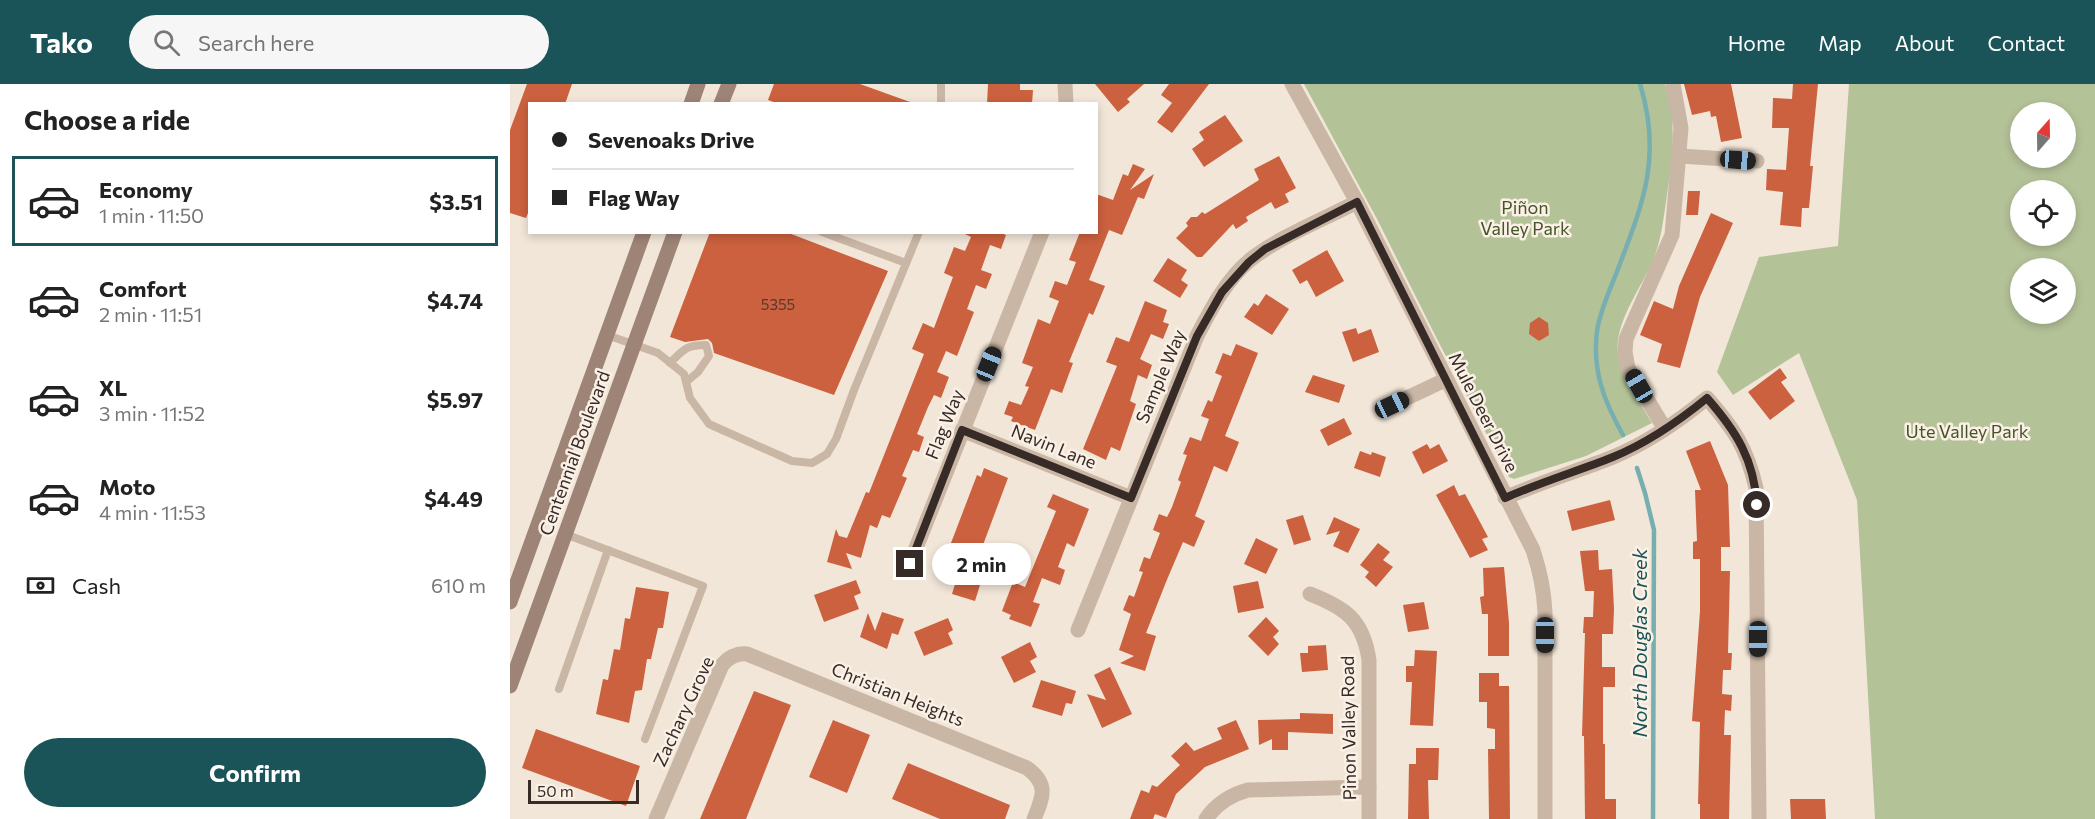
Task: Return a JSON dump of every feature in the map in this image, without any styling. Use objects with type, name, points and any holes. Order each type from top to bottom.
[{"type":"main road","points":[[692,102],[698,84]]},
{"type":"main road","points":[[723,102],[729,84]]},
{"type":"main road","name":"Centennial Boulevard","points":[[510,602],[643,234]]},
{"type":"main road","name":"Centennial Boulevard","points":[[510,686],[674,234]]},
{"type":"street","points":[[1065,84],[1065,102]]},
{"type":"street","name":"Mule Deer Drive","points":[[1292,84],[1357,202],[1445,380],[1533,550],[1544,596],[1545,819]]},
{"type":"street","points":[[1665,429],[1628,368],[1625,352],[1626,339],[1672,235],[1681,128],[1673,84]]},
{"type":"street","points":[[1680,156],[1758,161]]},
{"type":"street","name":"Sample Way","points":[[1078,630],[1197,336],[1222,292],[1249,262],[1265,249],[1357,202]]},
{"type":"street","name":"Flag Way","points":[[910,564],[1041,234]]},
{"type":"street","points":[[1392,405],[1445,380]]},
{"type":"street","points":[[1505,498],[1544,481],[1615,456],[1681,419],[1707,398],[1730,424],[1739,438],[1753,473],[1756,488],[1759,819]]},
{"type":"street","name":"Navin Lane","points":[[962,430],[1131,498]]},
{"type":"street","name":"Pinon Valley Road","points":[[1310,594],[1335,604],[1349,615],[1360,627],[1366,644],[1369,660],[1369,819]]},
{"type":"street","name":"Christian Heights","points":[[734,655],[747,654],[1028,768],[1036,774],[1041,783],[1041,802],[1034,819]]},
{"type":"street","name":"Zachary Grove","points":[[656,819],[722,665],[734,655]]},
{"type":"street","points":[[1206,819],[1212,810],[1228,798],[1248,790],[1369,788]]},
{"type":"lane","points":[[941,84],[941,102]]},
{"type":"lane","points":[[827,234],[906,263]]},
{"type":"lane","points":[[607,335],[658,353],[684,374],[690,398],[709,424],[792,461],[812,463],[827,454],[836,439],[918,234]]},
{"type":"lane","points":[[670,363],[684,348],[692,345],[706,345],[709,356],[698,372],[686,382]]},
{"type":"lane","points":[[565,534],[703,586],[645,739]]},
{"type":"lane","points":[[559,690],[608,550]]},
{"type":"green space","name":"Piñon Valley Park","points":[[1304,84],[1665,84],[1671,113],[1673,143],[1661,231],[1653,260],[1624,318],[1618,341],[1618,353],[1623,370],[1652,423],[1586,456],[1514,479],[1509,477],[1377,219]]},
{"type":"green space","name":"Ute Valley Park","points":[[1849,84],[2095,84],[2095,819],[1875,819],[1857,500],[1799,353],[1733,395],[1717,372],[1759,257],[1838,246]]},
{"type":"building","points":[[527,84],[572,84],[566,102],[528,102],[528,213],[526,218],[510,213],[510,130]]},
{"type":"building","points":[[774,84],[860,84],[910,102],[774,102],[768,100]]},
{"type":"building","points":[[988,84],[1020,84],[1020,90],[1033,90],[1032,102],[987,102]]},
{"type":"building","points":[[1095,84],[1144,84],[1127,99],[1130,102],[1118,112]]},
{"type":"building","points":[[1169,84],[1209,84],[1172,133],[1157,122],[1172,103],[1161,95]]},
{"type":"building","points":[[1684,84],[1731,84],[1742,138],[1721,142],[1716,116],[1711,117],[1710,111],[1692,115]]},
{"type":"building","points":[[1793,84],[1818,84],[1810,166],[1813,166],[1809,208],[1802,208],[1801,227],[1780,225],[1783,192],[1766,190],[1767,169],[1786,170],[1789,128],[1772,128],[1773,98],[1792,99]]},
{"type":"building","points":[[1225,115],[1243,141],[1204,167],[1192,149],[1204,140],[1199,132]]},
{"type":"building","points":[[1279,156],[1296,188],[1285,194],[1289,202],[1275,209],[1271,202],[1246,217],[1248,221],[1236,229],[1233,224],[1202,257],[1197,257],[1176,238],[1188,226],[1186,223],[1191,217],[1197,217],[1202,212],[1205,214],[1259,180],[1254,169]]},
{"type":"building","points":[[1133,164],[1145,169],[1130,190],[1154,174],[1144,199],[1138,197],[1122,235],[1109,230],[1089,280],[1105,286],[1093,315],[1089,313],[1069,362],[1073,363],[1062,393],[1051,389],[1035,430],[1011,421],[1013,417],[1004,414],[1009,401],[1021,405],[1029,387],[1025,386],[1033,367],[1022,363],[1038,319],[1050,324],[1059,301],[1049,297],[1055,281],[1067,285],[1076,262],[1069,260],[1079,234],[1098,234],[1098,195],[1113,200],[1123,174],[1128,176]]},
{"type":"building","points":[[1688,191],[1700,191],[1698,215],[1686,215]]},
{"type":"building","points":[[1711,213],[1733,223],[1700,297],[1680,368],[1657,362],[1662,344],[1640,335],[1654,301],[1673,309],[1679,286]]},
{"type":"building","points":[[709,234],[791,234],[888,271],[834,395],[714,353],[712,343],[708,339],[685,342],[670,337]]},
{"type":"building","points":[[965,234],[1006,235],[1001,249],[990,245],[981,270],[992,274],[986,289],[976,285],[967,309],[974,312],[957,356],[946,351],[937,372],[949,377],[941,398],[934,395],[928,407],[917,434],[924,437],[919,452],[913,450],[902,476],[907,478],[890,518],[882,515],[877,528],[870,525],[861,558],[846,553],[852,569],[827,562],[836,529],[839,536],[847,538],[866,492],[869,493],[924,354],[912,349],[923,323],[934,328],[953,277],[944,273],[954,247],[965,251],[971,237]]},
{"type":"building","points":[[1327,250],[1344,281],[1316,297],[1307,280],[1300,284],[1292,270]]},
{"type":"building","points":[[1168,258],[1187,270],[1181,280],[1188,285],[1180,298],[1153,281]]},
{"type":"building","points":[[1266,294],[1289,309],[1272,335],[1244,317],[1254,303],[1258,306]]},
{"type":"building","points":[[1145,301],[1167,310],[1163,322],[1169,324],[1163,339],[1151,334],[1140,359],[1152,365],[1147,379],[1138,375],[1130,401],[1136,404],[1120,451],[1111,447],[1106,460],[1083,449],[1117,366],[1106,362],[1116,337],[1129,342]]},
{"type":"building","points":[[1539,317],[1548,323],[1549,335],[1539,341],[1529,334],[1530,323]]},
{"type":"building","points":[[1356,328],[1358,334],[1371,329],[1379,352],[1353,362],[1342,332]]},
{"type":"building","points":[[1236,344],[1258,353],[1225,436],[1239,442],[1227,472],[1214,466],[1195,516],[1205,521],[1194,547],[1183,542],[1166,582],[1146,633],[1156,636],[1145,671],[1120,663],[1134,656],[1119,650],[1131,614],[1123,610],[1129,595],[1134,597],[1143,572],[1139,571],[1144,557],[1150,559],[1160,533],[1153,530],[1159,514],[1167,517],[1172,507],[1187,455],[1183,454],[1190,437],[1201,441],[1209,419],[1201,416],[1208,400],[1212,402],[1222,376],[1215,373],[1223,353],[1231,356]]},
{"type":"building","points":[[1780,368],[1787,378],[1781,382],[1795,401],[1770,420],[1748,392]]},
{"type":"building","points":[[1313,375],[1345,385],[1339,403],[1305,392]]},
{"type":"building","points":[[1344,418],[1352,434],[1328,446],[1320,430]]},
{"type":"building","points":[[1710,441],[1728,485],[1730,547],[1721,547],[1721,571],[1730,571],[1728,653],[1732,653],[1731,670],[1723,670],[1722,694],[1732,695],[1731,711],[1725,710],[1724,735],[1731,735],[1729,819],[1700,819],[1700,804],[1698,804],[1700,722],[1692,721],[1700,611],[1700,559],[1693,559],[1693,542],[1697,541],[1695,490],[1701,490],[1686,451]]},
{"type":"building","points":[[1427,444],[1430,449],[1439,444],[1448,461],[1423,474],[1412,452]]},
{"type":"building","points":[[1360,451],[1386,457],[1380,477],[1354,468]]},
{"type":"building","points":[[984,468],[1008,478],[974,569],[984,572],[975,601],[952,594],[956,581],[952,579],[962,548],[951,543],[977,475],[981,477]]},
{"type":"building","points":[[1454,485],[1459,496],[1465,494],[1488,537],[1482,539],[1488,550],[1470,558],[1436,495]]},
{"type":"building","points":[[1053,494],[1089,509],[1074,547],[1067,543],[1058,567],[1065,570],[1060,585],[1042,578],[1033,602],[1040,604],[1031,627],[1009,619],[1011,615],[1002,611],[1013,582],[1025,587],[1056,511],[1047,507]]},
{"type":"building","points":[[1610,500],[1615,520],[1572,531],[1567,511]]},
{"type":"building","points":[[1303,515],[1311,540],[1294,545],[1286,520]]},
{"type":"building","points":[[1334,517],[1360,529],[1348,553],[1333,546],[1340,531],[1326,535]]},
{"type":"building","points":[[1256,538],[1278,549],[1266,574],[1244,564]]},
{"type":"building","points":[[1378,543],[1390,552],[1383,560],[1393,567],[1376,587],[1365,577],[1369,572],[1360,565]]},
{"type":"building","points":[[1598,550],[1599,570],[1612,569],[1613,634],[1602,634],[1602,667],[1615,667],[1615,687],[1603,687],[1603,744],[1605,744],[1605,799],[1616,799],[1616,819],[1585,819],[1584,736],[1582,736],[1585,633],[1583,633],[1584,617],[1593,617],[1594,591],[1585,591],[1580,551]]},
{"type":"building","points":[[1504,567],[1509,623],[1509,656],[1488,656],[1488,614],[1482,614],[1480,597],[1484,596],[1483,568]]},
{"type":"building","points":[[856,580],[861,593],[854,596],[859,609],[824,622],[814,595]]},
{"type":"building","points":[[1258,581],[1264,608],[1238,613],[1233,586]]},
{"type":"building","points":[[636,587],[669,592],[663,628],[658,628],[651,659],[647,659],[642,690],[635,691],[629,723],[596,714],[603,679],[608,680],[614,649],[620,650],[625,618],[630,619]]},
{"type":"building","points":[[1424,602],[1429,629],[1408,632],[1403,605]]},
{"type":"building","points":[[882,612],[904,619],[898,635],[892,633],[887,649],[860,637],[868,613],[875,631]]},
{"type":"building","points":[[1266,617],[1279,631],[1273,637],[1279,644],[1268,656],[1248,636]]},
{"type":"building","points":[[948,618],[953,630],[948,633],[953,644],[924,656],[914,632]]},
{"type":"building","points":[[1030,642],[1037,657],[1030,661],[1036,672],[1014,683],[1001,657]]},
{"type":"building","points":[[1326,645],[1328,670],[1302,672],[1300,653],[1308,653],[1308,646]]},
{"type":"building","points":[[1415,650],[1437,651],[1433,726],[1410,725],[1412,682],[1406,682],[1406,666],[1414,666]]},
{"type":"building","points":[[1110,667],[1132,714],[1102,728],[1087,694],[1106,700],[1094,675]]},
{"type":"building","points":[[1479,673],[1499,673],[1499,686],[1509,686],[1510,819],[1489,819],[1488,749],[1495,749],[1495,729],[1487,728],[1487,702],[1479,702]]},
{"type":"building","points":[[1041,680],[1076,691],[1072,704],[1066,703],[1062,716],[1032,707]]},
{"type":"building","points":[[754,691],[791,705],[746,819],[700,819]]},
{"type":"building","points":[[1300,713],[1333,714],[1333,734],[1288,732],[1288,750],[1272,750],[1272,739],[1259,745],[1258,720],[1300,719]]},
{"type":"building","points":[[833,720],[870,735],[847,793],[809,777]]},
{"type":"building","points":[[1236,720],[1249,749],[1205,767],[1176,794],[1166,818],[1155,814],[1153,819],[1130,819],[1141,790],[1149,793],[1152,785],[1157,787],[1180,765],[1171,756],[1186,742],[1194,751],[1222,739],[1217,728]]},
{"type":"building","points":[[536,729],[640,766],[626,806],[522,768]]},
{"type":"building","points":[[1416,748],[1439,748],[1438,780],[1428,780],[1429,819],[1408,819],[1409,764],[1416,764]]},
{"type":"building","points":[[908,763],[1010,805],[1005,819],[940,819],[892,799]]},
{"type":"building","points":[[1790,799],[1825,799],[1826,819],[1791,819]]},
{"type":"waterway","name":"North Douglas Creek","points":[[1623,435],[1610,410],[1601,385],[1596,346],[1600,316],[1634,226],[1646,181],[1650,135],[1640,84]]},
{"type":"waterway","name":"North Douglas Creek","points":[[1637,468],[1654,530],[1653,819]]},
{"type":"route","points":[[910,564],[962,430],[1131,498],[1197,336],[1222,292],[1249,262],[1265,249],[1357,202],[1505,498],[1544,481],[1615,456],[1681,419],[1707,398],[1730,424],[1747,455],[1756,488],[1757,505]]}]
